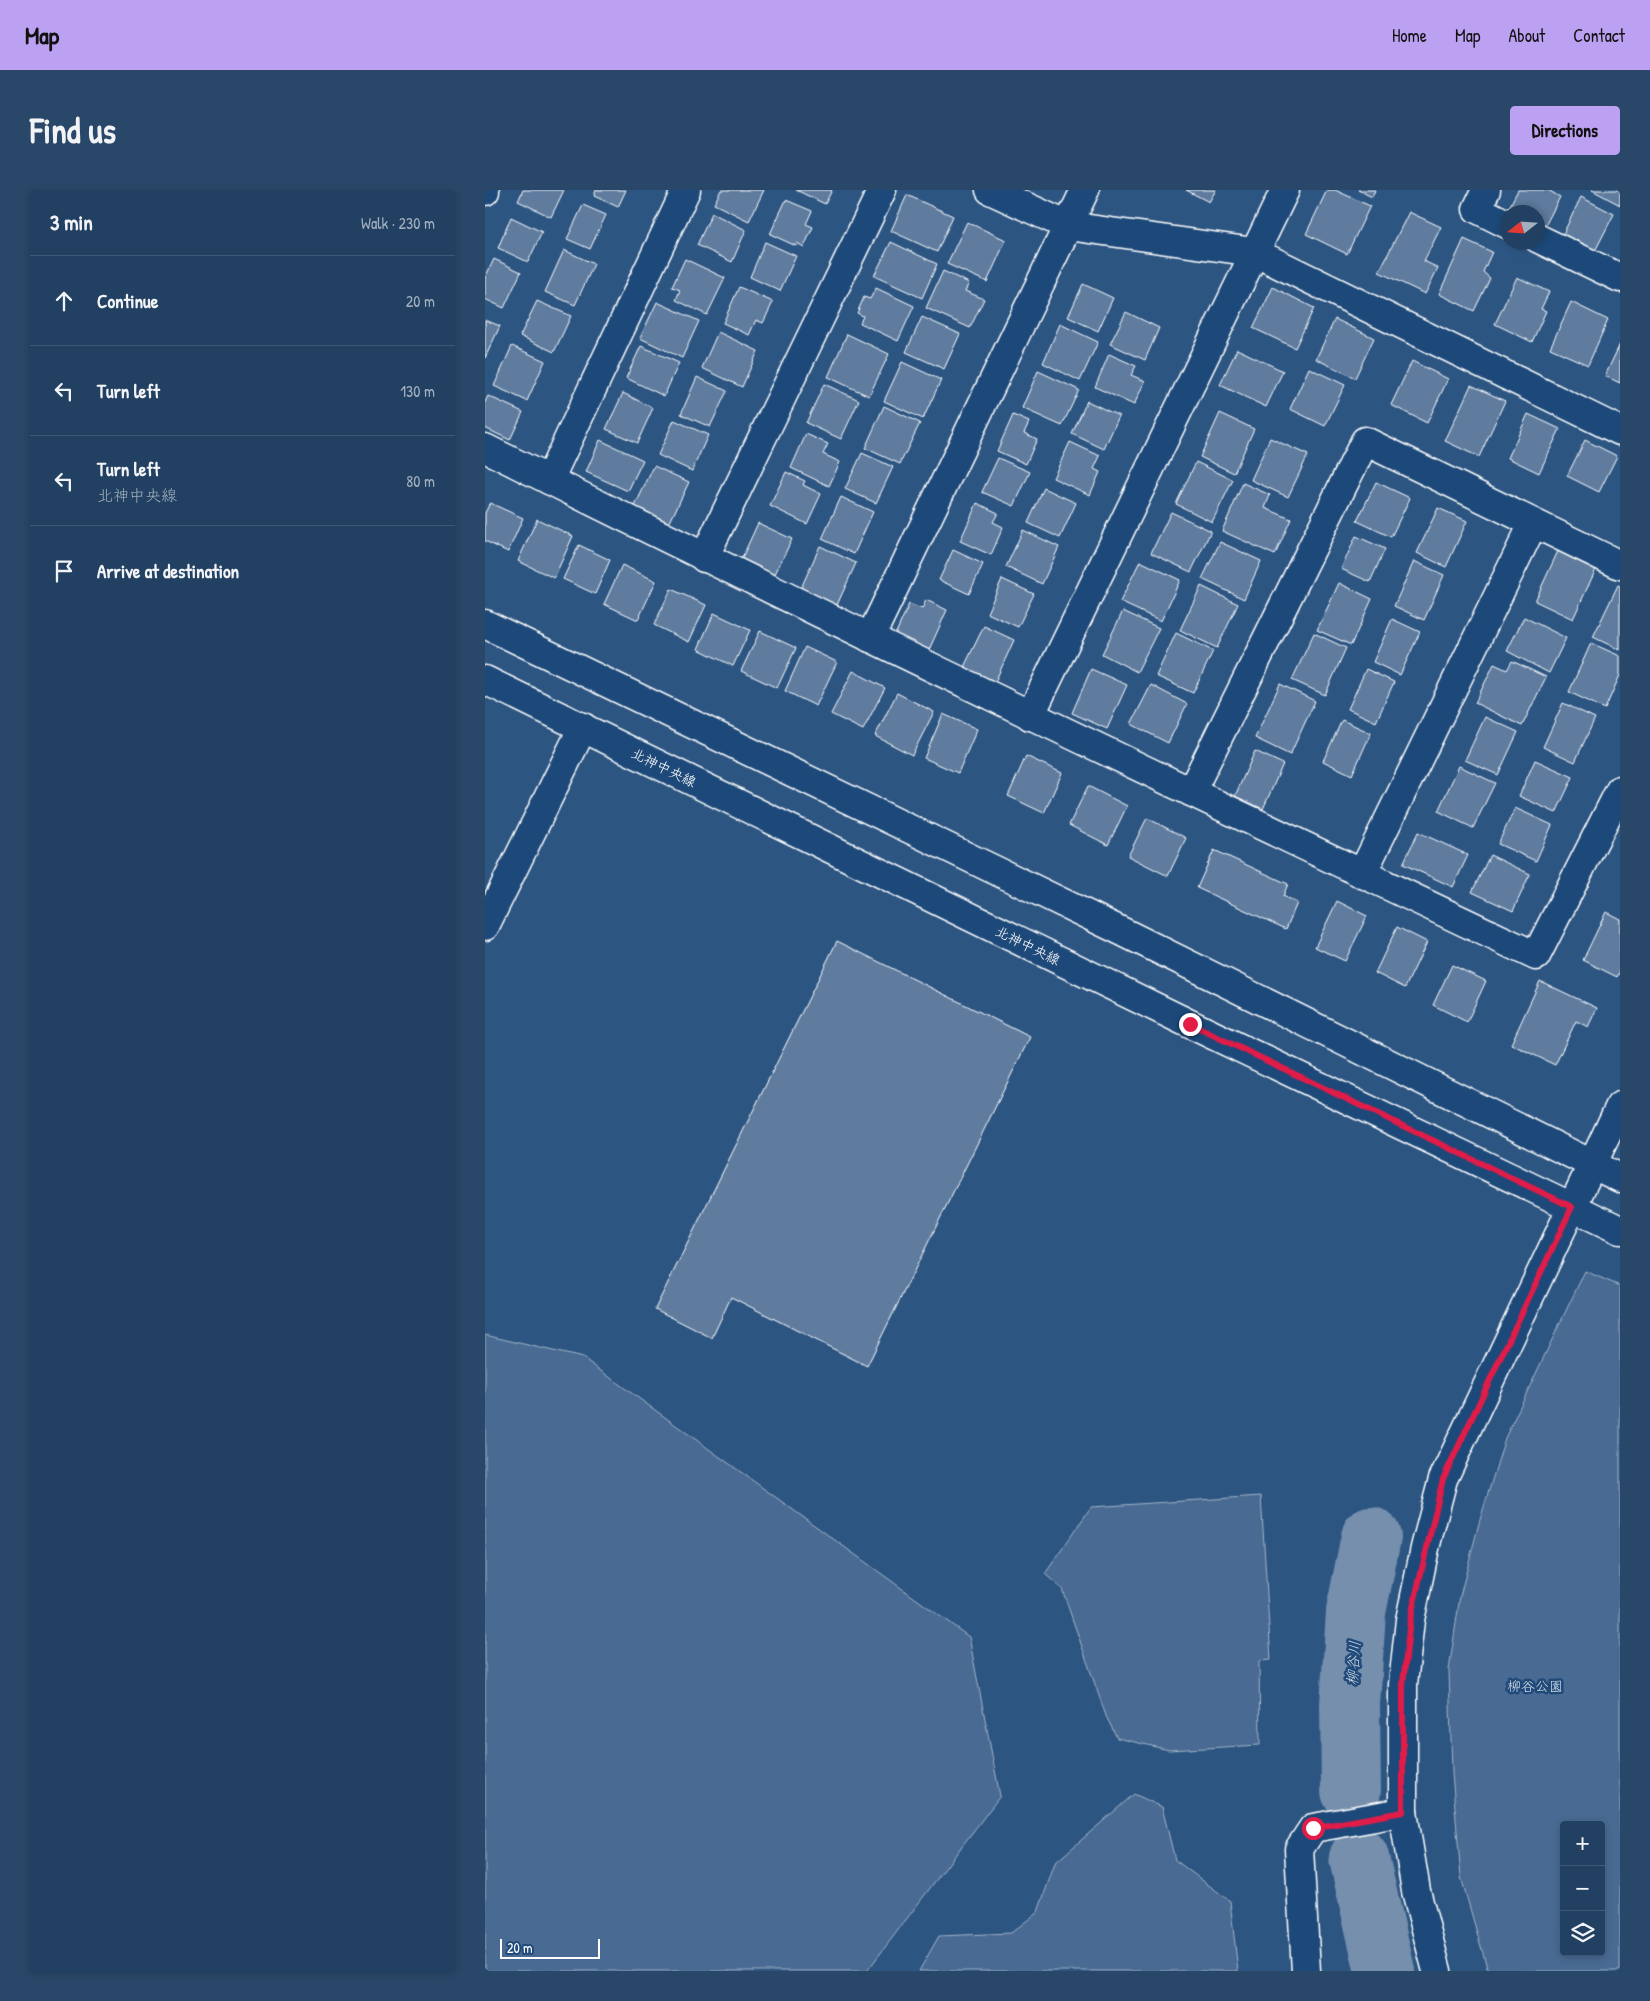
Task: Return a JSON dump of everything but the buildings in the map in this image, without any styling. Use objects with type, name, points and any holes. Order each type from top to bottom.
[{"type":"street","points":[[549,480],[686,190]]},
{"type":"street","points":[[704,558],[882,190]]},
{"type":"street","points":[[990,190],[1068,226],[1254,252],[1620,431]]},
{"type":"street","points":[[870,638],[1085,190]]},
{"type":"street","points":[[1030,716],[1285,190]]},
{"type":"street","points":[[1487,190],[1477,209],[1500,220]]},
{"type":"street","points":[[1545,242],[1620,278]]},
{"type":"street","points":[[1191,792],[1365,441],[1620,565]]},
{"type":"street","points":[[485,448],[704,558],[1030,716],[1536,956],[1620,790]]},
{"type":"street","points":[[1362,874],[1533,524]]},
{"type":"street","points":[[485,624],[1110,926],[1620,1178]]},
{"type":"street","name":"北神中央線","points":[[485,680],[1199,1028],[1620,1230]]},
{"type":"street","points":[[485,926],[583,727]]},
{"type":"street","points":[[1437,1971],[1416,1891],[1403,1812],[1403,1684],[1410,1620],[1443,1479],[1620,1106]]},
{"type":"street","points":[[1306,1971],[1299,1848],[1313,1828],[1403,1812]]},
{"type":"green space","name":"柳谷公園","points":[[1585,1271],[1620,1286],[1620,1971],[1488,1971],[1461,1877],[1452,1773],[1449,1670],[1460,1596],[1479,1523],[1505,1438]]},
{"type":"green space","points":[[485,1335],[583,1358],[969,1637],[1000,1796],[867,1971],[485,1971]]},
{"type":"green space","points":[[1261,1496],[1271,1660],[1259,1661],[1260,1745],[1169,1750],[1117,1738],[1106,1716],[1062,1589],[1045,1574],[1091,1507]]},
{"type":"green space","points":[[1134,1794],[1162,1807],[1175,1860],[1230,1901],[1238,1971],[919,1971],[939,1936],[1011,1933],[1038,1912],[1055,1863]]},
{"type":"waterway","name":"柳谷川","points":[[1351,1791],[1350,1704],[1356,1612],[1371,1537]]},
{"type":"waterway","name":"柳谷川","points":[[1359,1858],[1385,1971]]},
{"type":"route","points":[[1190,1024],[1572,1207],[1443,1479],[1425,1548],[1410,1620],[1403,1684],[1401,1741],[1403,1812],[1313,1828]]}]
